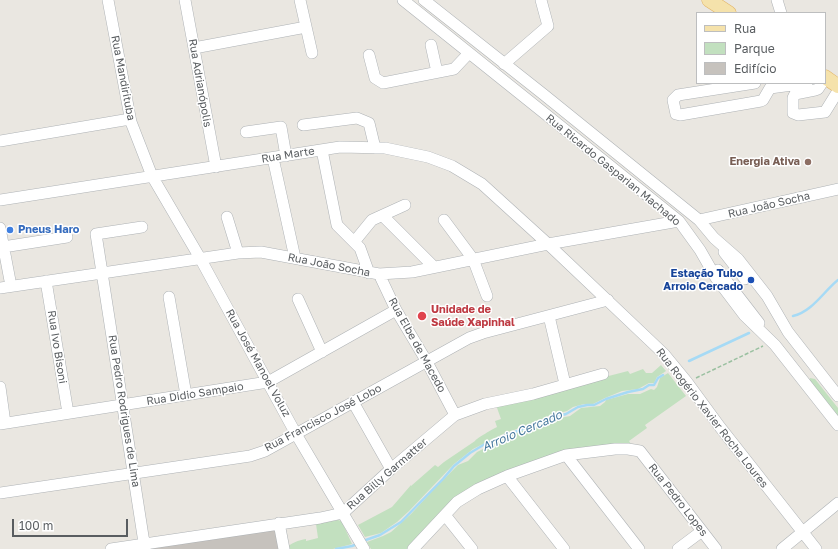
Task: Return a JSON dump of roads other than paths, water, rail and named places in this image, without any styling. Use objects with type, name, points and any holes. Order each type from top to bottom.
[{"type":"main road","points":[[709,0],[727,12]]},
{"type":"main road","points":[[826,80],[838,86]]},
{"type":"street","name":"Rua Mandirituba","points":[[108,0],[130,119],[152,176]]},
{"type":"street","name":"Rua Adrianópolis","points":[[185,0],[216,167]]},
{"type":"street","points":[[300,0],[312,53]]},
{"type":"street","name":"Rua Ricardo Gasparian Machado","points":[[403,0],[679,221],[700,250],[736,291],[773,343],[802,379]]},
{"type":"street","name":"Rua Ricardo Gasparian Machado","points":[[424,0],[544,94],[699,220],[714,238],[738,259],[767,296],[788,332],[838,396]]},
{"type":"street","points":[[504,64],[548,26],[541,0]]},
{"type":"street","points":[[777,0],[781,12]]},
{"type":"street","points":[[194,48],[306,27]]},
{"type":"street","points":[[431,45],[437,72]]},
{"type":"street","points":[[369,54],[375,78],[383,83],[454,69],[469,53]]},
{"type":"street","points":[[749,84],[678,95],[673,100],[676,114],[680,115],[761,101],[770,88],[800,84]]},
{"type":"street","points":[[822,84],[818,89],[795,94],[793,98],[793,113],[798,115],[825,112],[838,91]]},
{"type":"street","points":[[303,125],[357,118],[369,122],[375,148]]},
{"type":"street","points":[[0,141],[130,119]]},
{"type":"street","points":[[246,132],[281,127],[286,156]]},
{"type":"street","name":"Rua Marte","points":[[0,200],[340,147],[385,148],[428,157],[452,166],[482,184],[548,244]]},
{"type":"street","name":"Rua Elbe de Macedo","points":[[322,150],[337,225],[360,248],[427,362],[455,414]]},
{"type":"street","points":[[273,158],[295,258]]},
{"type":"street","name":"Rua José Manoel Voluz","points":[[152,176],[200,258],[296,434],[364,549]]},
{"type":"street","name":"Rua João Socha","points":[[699,220],[838,189]]},
{"type":"street","points":[[354,242],[372,220],[405,205]]},
{"type":"street","points":[[383,216],[434,267]]},
{"type":"street","points":[[227,218],[238,253]]},
{"type":"street","points":[[444,220],[473,259],[487,296]]},
{"type":"street","name":"Rua João Socha","points":[[5,287],[200,258],[238,253],[261,252],[374,274],[412,272],[548,244],[679,221]]},
{"type":"street","name":"Rua Pedro Rodrigues de Lima","points":[[142,227],[96,234],[134,473],[144,547]]},
{"type":"street","points":[[0,228],[4,247],[5,287]]},
{"type":"street","points":[[4,247],[67,237]]},
{"type":"street","name":"Rua Rogério Xavier Rocha Loures","points":[[548,244],[664,354],[816,549]]},
{"type":"street","name":"Rua Ivo Bisoni","points":[[46,281],[68,413]]},
{"type":"street","points":[[169,297],[186,395]]},
{"type":"street","points":[[298,299],[322,352]]},
{"type":"street","name":"Rua Francisco José Lobo","points":[[0,493],[250,456],[265,451],[483,332],[608,300]]},
{"type":"street","name":"Rua Didio Sampaio","points":[[2,423],[268,382],[396,310]]},
{"type":"street","points":[[549,316],[566,384]]},
{"type":"street","points":[[818,370],[814,369],[810,371],[802,379],[838,425]]},
{"type":"street","name":"Rua Billy Garmatter","points":[[111,549],[144,547],[343,513],[455,414],[485,404],[533,394],[603,374]]},
{"type":"street","points":[[0,387],[2,423]]},
{"type":"street","points":[[353,402],[391,469]]},
{"type":"street","name":"Rua Pedro Lopes","points":[[566,455],[615,449],[640,451],[716,549]]},
{"type":"street","points":[[413,549],[457,502],[478,489],[507,476],[566,455],[639,549]]},
{"type":"street","points":[[507,476],[564,549]]},
{"type":"street","points":[[782,549],[838,503]]},
{"type":"street","points":[[445,515],[472,549]]},
{"type":"street","points":[[279,523],[284,549]]},
{"type":"street","points":[[678,549],[702,531]]},
{"type":"waterway","name":"Arroio Cercado","points":[[793,316],[800,314],[812,306],[838,280]]},
{"type":"waterway","name":"Arroio Cercado","points":[[689,361],[749,333]]},
{"type":"waterway","name":"Arroio Cercado","points":[[363,541],[380,535],[401,522],[454,466],[470,453],[485,444],[566,414],[578,407],[594,405],[606,399],[643,389],[649,385],[654,385],[658,378],[663,375]]},
{"type":"waterway","name":"Arroio Cercado","points":[[336,549],[357,544]]},
{"type":"place","name":"Energia Ativa","points":[[808,162]]},
{"type":"place","name":"Pneus Haro","points":[[10,230]]},
{"type":"place","name":"Estação Tubo Arroio Cercado","points":[[751,280]]},
{"type":"place","name":"Unidade de Saúde Xapinhal","points":[[422,316]]}]
